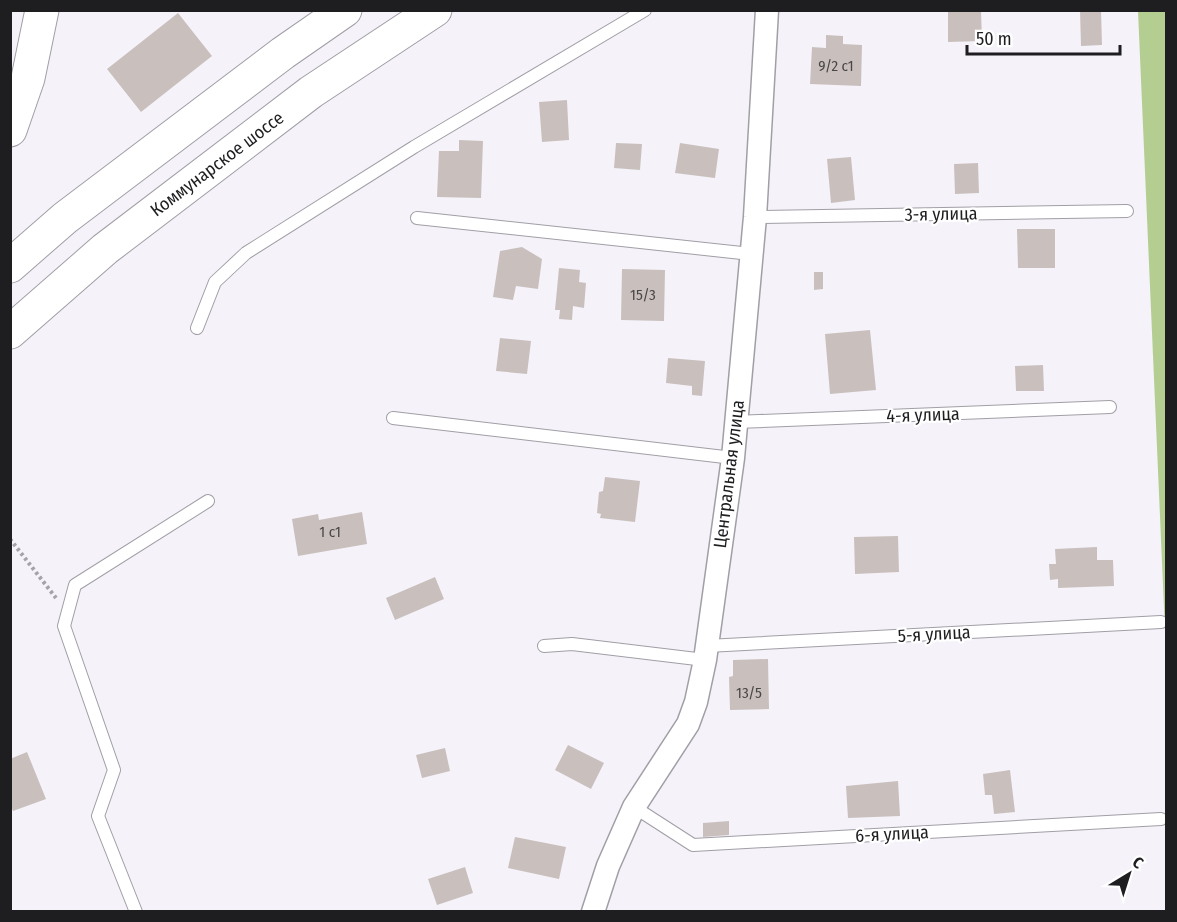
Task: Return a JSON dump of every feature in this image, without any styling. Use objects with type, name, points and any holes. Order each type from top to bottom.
[{"type":"main road","points":[[10,130],[28,78],[42,10]]},
{"type":"main road","points":[[10,266],[65,218],[283,53],[345,10]]},
{"type":"main road","name":"Коммунарское шоссе","points":[[10,332],[105,249],[302,99],[435,10]]},
{"type":"street","name":"Центральная улица","points":[[593,912],[608,866],[634,807],[688,724],[696,702],[706,653],[734,458],[755,217],[767,10]]},
{"type":"lane","points":[[198,328],[215,282],[246,253],[414,147],[645,10]]},
{"type":"lane","name":"3-я улица","points":[[755,217],[1127,211]]},
{"type":"lane","points":[[417,218],[751,254]]},
{"type":"lane","name":"4-я улица","points":[[736,422],[1110,407]]},
{"type":"lane","points":[[393,418],[734,458]]},
{"type":"lane","points":[[136,912],[98,816],[114,770],[64,626],[75,585],[208,501]]},
{"type":"lane","name":"5-я улица","points":[[544,646],[572,644],[706,653],[1161,622]]},
{"type":"lane","name":"6-я улица","points":[[634,807],[693,845],[1161,819]]},
{"type":"path","points":[[10,539],[68,612]]},
{"type":"green space","points":[[1138,11],[1166,11],[1166,654]]},
{"type":"building","points":[[948,10],[981,10],[982,41],[948,42]]},
{"type":"building","points":[[1080,10],[1101,10],[1102,45],[1081,46]]},
{"type":"building","points":[[178,13],[212,56],[141,112],[107,69]]},
{"type":"building","points":[[826,35],[843,36],[843,44],[862,45],[861,86],[810,84],[812,47],[826,48]]},
{"type":"building","points":[[567,100],[569,140],[542,142],[539,102]]},
{"type":"building","points":[[459,140],[483,141],[481,198],[437,197],[439,151],[459,151]]},
{"type":"building","points":[[616,143],[642,144],[640,170],[614,168]]},
{"type":"building","points":[[680,143],[719,149],[715,178],[675,173]]},
{"type":"building","points":[[851,157],[855,200],[831,203],[827,159]]},
{"type":"building","points":[[978,163],[979,193],[955,194],[954,164]]},
{"type":"building","points":[[1017,229],[1055,229],[1055,268],[1018,268]]},
{"type":"building","points":[[522,247],[542,259],[538,289],[516,286],[513,300],[493,297],[500,251]]},
{"type":"building","points":[[559,268],[580,270],[579,282],[586,283],[584,308],[573,306],[572,320],[559,319],[560,310],[555,310]]},
{"type":"building","points":[[622,269],[665,270],[664,321],[621,320]]},
{"type":"building","points":[[814,272],[823,272],[823,289],[814,290]]},
{"type":"building","points":[[870,330],[876,390],[830,394],[825,334]]},
{"type":"building","points":[[500,338],[531,341],[527,374],[496,371]]},
{"type":"building","points":[[668,358],[705,361],[702,396],[692,395],[692,386],[666,383]]},
{"type":"building","points":[[1043,365],[1044,391],[1016,391],[1015,366]]},
{"type":"building","points":[[605,477],[640,481],[635,522],[600,518],[601,514],[597,513],[599,492],[603,491]]},
{"type":"building","points":[[362,512],[367,544],[298,556],[292,519],[318,514],[319,520]]},
{"type":"building","points":[[898,536],[899,572],[855,574],[854,537]]},
{"type":"building","points":[[1097,547],[1097,560],[1113,560],[1114,586],[1058,588],[1058,579],[1050,580],[1049,564],[1056,564],[1055,549]]},
{"type":"building","points":[[435,577],[444,599],[395,620],[386,598]]},
{"type":"building","points":[[768,659],[769,709],[730,710],[729,677],[733,676],[733,660]]},
{"type":"building","points":[[568,745],[604,763],[591,789],[555,770]]},
{"type":"building","points":[[445,748],[450,771],[422,778],[416,755]]},
{"type":"building","points":[[27,752],[46,799],[13,811],[10,804],[10,759]]},
{"type":"building","points":[[1010,770],[1015,812],[994,814],[992,795],[985,795],[983,774]]},
{"type":"building","points":[[898,781],[900,816],[848,818],[846,786]]},
{"type":"building","points":[[729,821],[729,835],[703,837],[703,823]]},
{"type":"building","points":[[515,837],[566,847],[559,879],[508,868]]},
{"type":"building","points":[[465,867],[473,893],[437,905],[428,879]]}]
